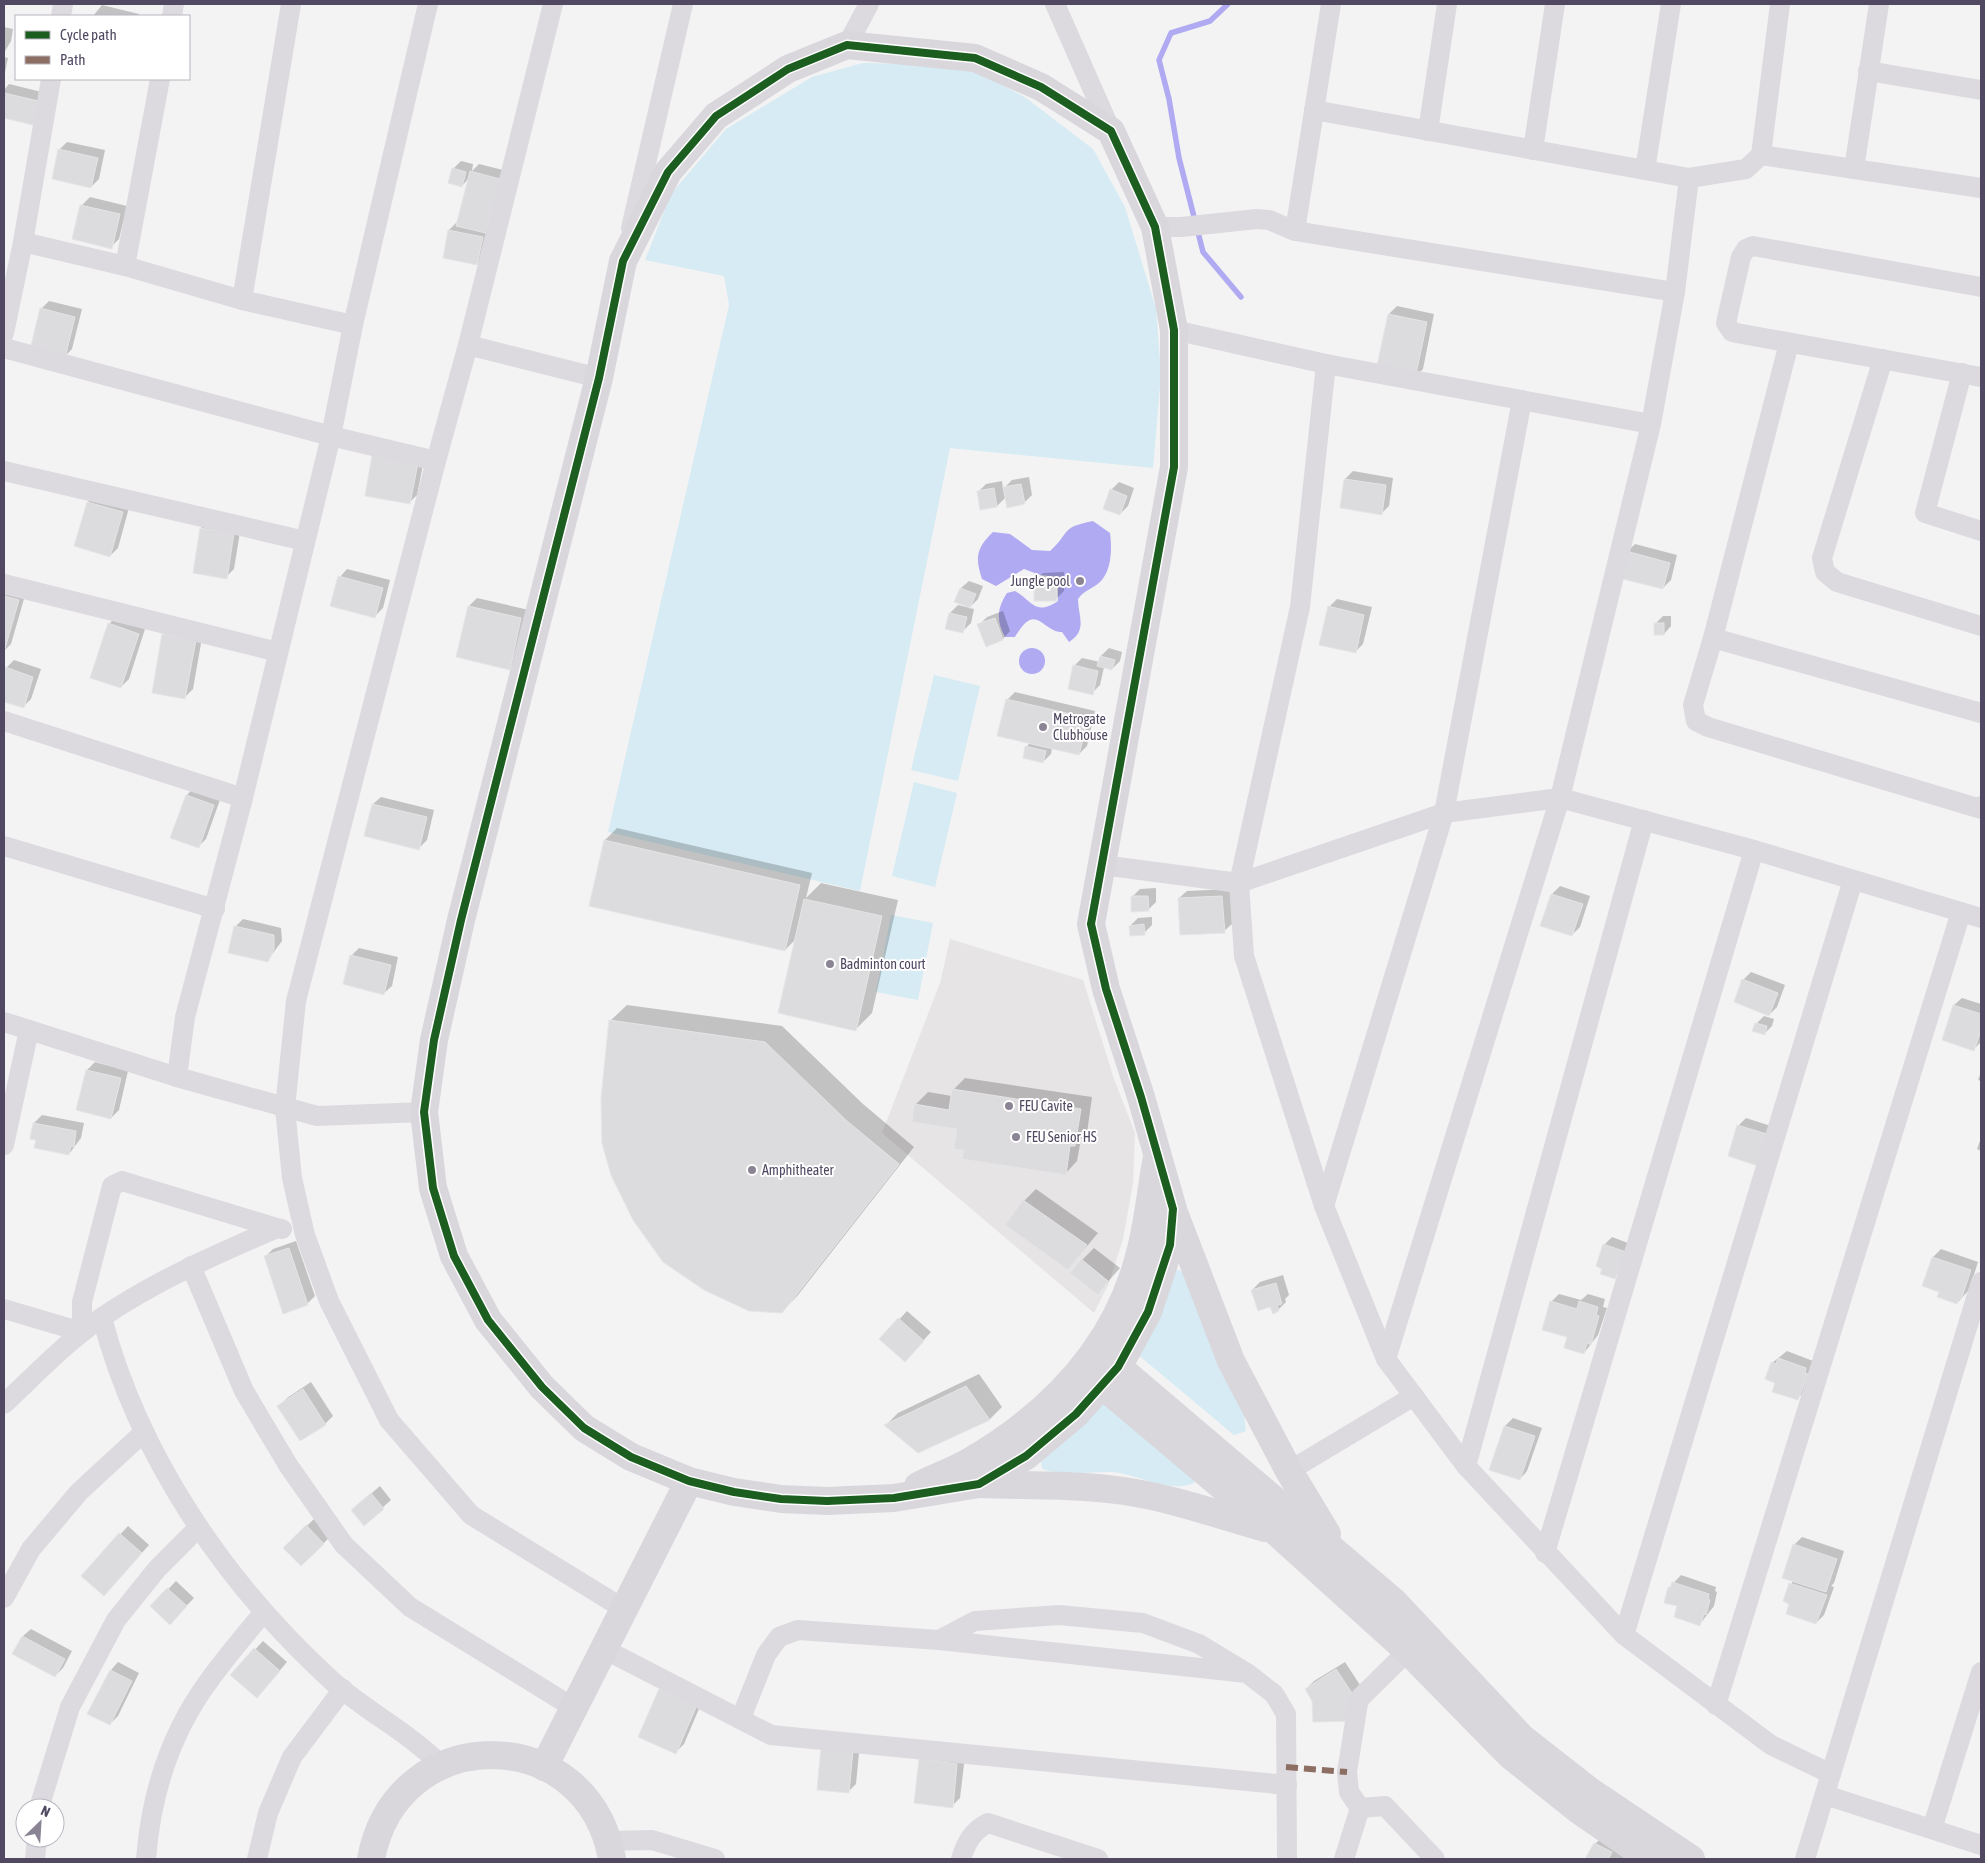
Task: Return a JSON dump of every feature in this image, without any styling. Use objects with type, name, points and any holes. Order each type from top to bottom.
[{"type":"street","points":[[242,300],[291,4]]},
{"type":"street","points":[[177,1077],[185,1018],[243,798],[330,436],[353,325],[428,4]]},
{"type":"street","points":[[553,4],[468,345],[436,461],[296,1001],[285,1108],[292,1178],[305,1235],[329,1301],[389,1420],[471,1515],[624,1609]]},
{"type":"street","points":[[683,4],[623,261],[599,378],[461,920],[434,1040],[424,1112],[433,1188],[454,1256],[488,1320],[542,1387],[584,1428],[631,1457],[689,1481],[734,1492],[781,1499],[827,1501],[894,1498],[979,1484],[1083,1487],[1124,1491],[1166,1500],[1274,1530]]},
{"type":"street","points":[[847,45],[869,4]]},
{"type":"street","points":[[1295,231],[1331,4]]},
{"type":"street","points":[[1428,131],[1447,4]]},
{"type":"street","points":[[1533,150],[1555,4]]},
{"type":"street","points":[[1645,170],[1671,4]]},
{"type":"street","points":[[1314,110],[1689,178],[1746,169],[1760,155],[1780,4]]},
{"type":"street","points":[[1854,169],[1879,4]]},
{"type":"street","points":[[1060,5],[1111,130],[1168,227],[1174,330],[1174,467],[1091,924],[1106,989],[1141,1097],[1173,1209],[1232,1361],[1289,1471],[1338,1553]]},
{"type":"street","points":[[623,261],[668,172],[716,116],[788,69],[847,45],[975,58],[1041,87],[1111,130]]},
{"type":"street","points":[[1868,71],[1981,90]]},
{"type":"street","points":[[4,333],[23,242],[50,80]]},
{"type":"street","points":[[125,266],[160,80]]},
{"type":"street","points":[[1760,155],[1981,188]]},
{"type":"street","points":[[1386,1359],[1560,798],[1651,424],[1675,292],[1689,178]]},
{"type":"street","points":[[1168,227],[1257,219],[1269,220],[1295,231],[1675,292]]},
{"type":"street","points":[[23,242],[125,266],[242,300],[353,325]]},
{"type":"street","points":[[1981,287],[1754,246],[1746,249],[1741,257],[1726,323],[1732,332],[1981,376]]},
{"type":"street","points":[[1174,330],[1326,364],[1651,424]]},
{"type":"street","points":[[1788,343],[1713,638],[1693,705],[1696,721],[1708,727],[1981,809],[1981,806]]},
{"type":"street","points":[[468,345],[599,378]]},
{"type":"street","points":[[4,348],[330,436],[436,461]]},
{"type":"street","points":[[1884,359],[1822,558],[1825,572],[1837,582],[1981,626]]},
{"type":"street","points":[[1326,364],[1300,606],[1238,883],[1244,956],[1324,1206],[1386,1359],[1466,1466],[1545,1553],[1624,1635],[1772,1745],[1831,1774]]},
{"type":"street","points":[[1962,373],[1926,513],[1981,531]]},
{"type":"street","points":[[1324,1206],[1444,813],[1522,400]]},
{"type":"street","points":[[4,471],[304,541]]},
{"type":"street","points":[[4,584],[278,652]]},
{"type":"street","points":[[1713,638],[1981,713]]},
{"type":"street","points":[[4,721],[243,798]]},
{"type":"street","points":[[1102,865],[1238,883],[1444,813],[1560,798],[1754,850],[1981,918]]},
{"type":"street","points":[[1466,1466],[1644,820]]},
{"type":"street","points":[[4,846],[215,909]]},
{"type":"street","points":[[1545,1553],[1754,850]]},
{"type":"street","points":[[1624,1635],[1853,880]]},
{"type":"street","points":[[1716,1705],[1961,912]]},
{"type":"street","points":[[4,1022],[177,1077],[317,1116],[424,1112]]},
{"type":"street","points":[[4,1145],[29,1030]]},
{"type":"street","points":[[979,1484],[1026,1456],[1076,1414],[1101,1368],[1142,1249],[1157,1156]]},
{"type":"street","points":[[82,1332],[82,1302],[112,1186],[122,1181],[305,1235]]},
{"type":"street","points":[[894,1498],[968,1463],[1016,1432],[1052,1402],[1101,1368],[1148,1312],[1170,1245],[1173,1209]]},
{"type":"street","points":[[4,1404],[82,1332],[102,1318],[191,1266],[277,1228]]},
{"type":"street","points":[[191,1266],[244,1390],[288,1465],[344,1545],[410,1607],[574,1708]]},
{"type":"street","points":[[1806,1859],[1980,1290]]},
{"type":"street","points":[[4,1309],[82,1332]]},
{"type":"street","points":[[102,1318],[109,1346],[144,1432],[198,1528],[263,1613],[332,1681],[421,1745],[441,1765]]},
{"type":"street","points":[[1101,1368],[1274,1530],[1408,1651],[1510,1755],[1580,1811],[1650,1859]]},
{"type":"street","points":[[1101,1368],[1338,1553],[1394,1602],[1522,1738],[1591,1792],[1691,1859]]},
{"type":"street","points":[[1289,1471],[1414,1396]]},
{"type":"street","points":[[4,1598],[32,1549],[79,1492],[144,1432]]},
{"type":"street","points":[[544,1767],[689,1481]]},
{"type":"street","points":[[42,1798],[70,1707],[116,1620],[157,1569],[198,1528]]},
{"type":"street","points":[[146,1859],[148,1828],[160,1776],[180,1728],[210,1679],[263,1613]]},
{"type":"street","points":[[939,1640],[975,1621],[1059,1615],[1143,1623],[1200,1644],[1248,1674],[1274,1694],[1286,1714],[1287,1859]]},
{"type":"street","points":[[741,1718],[766,1655],[778,1637],[798,1630],[939,1640],[1248,1674]]},
{"type":"street","points":[[604,1649],[771,1735],[1287,1785]]},
{"type":"street","points":[[1360,1808],[1349,1792],[1348,1772],[1358,1703],[1361,1697],[1408,1651]]},
{"type":"street","points":[[1932,1829],[1981,1672]]},
{"type":"street","points":[[257,1859],[268,1813],[292,1757],[344,1689]]},
{"type":"street","points":[[371,1859],[375,1838],[390,1808],[412,1783],[441,1765],[466,1757],[493,1754],[519,1758],[544,1767],[566,1780],[584,1797],[599,1818],[611,1850],[652,1840],[716,1859]]},
{"type":"street","points":[[1825,1795],[1981,1845]]},
{"type":"street","points":[[1360,1808],[1385,1806],[1435,1859]]},
{"type":"street","points":[[1344,1859],[1360,1808]]},
{"type":"street","points":[[961,1859],[966,1844],[977,1828],[988,1823],[1098,1859]]},
{"type":"shaded area","points":[[863,63],[924,64],[971,68],[1026,98],[1093,149],[1125,207],[1156,309],[1161,374],[1153,468],[950,448],[860,891],[608,832],[729,305],[724,276],[645,260],[671,194],[726,129],[812,77]]},
{"type":"shaded area","name":"Jungle pool","points":[[1093,521],[1110,533],[1110,559],[1107,571],[1100,582],[1078,599],[1081,622],[1075,637],[1069,642],[1062,632],[1055,631],[1034,619],[1022,626],[1015,637],[1005,637],[1000,625],[999,615],[1001,604],[1007,593],[1015,591],[1035,606],[1044,607],[1058,601],[1058,577],[1040,575],[1024,569],[996,586],[982,579],[978,565],[978,554],[983,543],[993,532],[1010,534],[1032,550],[1050,551],[1070,528]]},
{"type":"shaded area","points":[[1032,648],[1041,652],[1045,661],[1041,670],[1032,674],[1023,670],[1019,661],[1023,652]]},
{"type":"shaded area","points":[[934,675],[980,686],[958,781],[911,770]]},
{"type":"shaded area","points":[[914,782],[957,793],[935,887],[892,876]]},
{"type":"shaded area","points":[[891,915],[933,923],[918,1000],[876,992]]},
{"type":"shaded area","name":"FEU Cavite","points":[[950,939],[1083,980],[1114,1079],[1135,1133],[1133,1184],[1123,1239],[1109,1283],[1094,1313],[882,1133],[940,983]]},
{"type":"shaded area","points":[[1171,1270],[1179,1270],[1186,1275],[1244,1414],[1246,1431],[1234,1435],[1136,1353]]},
{"type":"shaded area","points":[[1111,1398],[1197,1471],[1194,1483],[1174,1486],[1122,1473],[1059,1473],[1042,1469],[1040,1455]]},
{"type":"building","points":[[4,93],[43,102],[37,126],[4,118]]},
{"type":"building","points":[[58,149],[98,158],[91,188],[52,179]]},
{"type":"building","points":[[452,168],[466,172],[462,187],[448,183]]},
{"type":"building","points":[[470,171],[500,179],[486,233],[456,226]]},
{"type":"building","points":[[80,205],[120,214],[112,249],[72,239]]},
{"type":"building","points":[[448,230],[483,237],[477,265],[443,258]]},
{"type":"building","points":[[40,308],[75,317],[65,358],[30,350]]},
{"type":"building","points":[[1388,314],[1427,322],[1415,379],[1376,370]]},
{"type":"building","points":[[372,455],[418,463],[410,504],[365,496]]},
{"type":"building","points":[[1344,479],[1386,485],[1382,515],[1340,508]]},
{"type":"building","points":[[1021,484],[1025,504],[1007,508],[1003,487]]},
{"type":"building","points":[[994,488],[997,507],[980,510],[977,491]]},
{"type":"building","points":[[1110,489],[1127,496],[1120,515],[1103,509]]},
{"type":"building","points":[[87,502],[123,512],[110,557],[74,546]]},
{"type":"building","points":[[200,528],[234,533],[227,579],[193,573]]},
{"type":"building","points":[[1626,551],[1670,563],[1663,589],[1619,578]]},
{"type":"building","points":[[338,576],[383,588],[375,618],[330,606]]},
{"type":"building","points":[[1034,580],[1056,580],[1057,601],[1034,601]]},
{"type":"building","points":[[960,588],[976,594],[970,608],[954,602]]},
{"type":"building","points":[[4,596],[19,600],[4,652]]},
{"type":"building","points":[[468,606],[521,618],[510,670],[456,657]]},
{"type":"building","points":[[1328,606],[1364,615],[1356,653],[1319,645]]},
{"type":"building","points":[[949,613],[967,617],[963,633],[945,629]]},
{"type":"building","points":[[995,618],[1003,640],[986,647],[977,624]]},
{"type":"building","points":[[108,623],[139,634],[121,688],[90,678]]},
{"type":"building","points":[[1654,623],[1664,623],[1664,635],[1654,635]]},
{"type":"building","points":[[162,634],[196,640],[185,699],[152,693]]},
{"type":"building","points":[[1100,656],[1115,660],[1112,670],[1097,666]]},
{"type":"building","points":[[1073,665],[1098,671],[1093,695],[1068,689]]},
{"type":"building","points":[[5,667],[33,677],[24,708],[4,702]]},
{"type":"building","name":"Metrogate Clubhouse","points":[[1006,699],[1088,718],[1079,755],[997,736]]},
{"type":"building","points":[[1025,746],[1046,751],[1043,763],[1023,758]]},
{"type":"building","points":[[186,795],[214,805],[199,848],[170,838]]},
{"type":"building","points":[[372,804],[427,817],[419,850],[364,836]]},
{"type":"building","points":[[604,840],[800,885],[785,951],[589,906]]},
{"type":"building","points":[[1551,894],[1583,904],[1572,936],[1540,926]]},
{"type":"building","points":[[1131,896],[1148,896],[1149,911],[1131,912]]},
{"type":"building","points":[[1222,896],[1225,933],[1180,935],[1178,898]]},
{"type":"building","name":"Badminton court","points":[[804,899],[882,916],[856,1031],[778,1013]]},
{"type":"building","points":[[1144,924],[1145,935],[1130,936],[1129,926]]},
{"type":"building","points":[[234,926],[274,935],[274,949],[268,962],[228,953]]},
{"type":"building","points":[[350,955],[391,965],[384,995],[343,984]]},
{"type":"building","points":[[1742,979],[1778,993],[1769,1016],[1734,1002]]},
{"type":"building","points":[[1953,1005],[1981,1014],[1981,1030],[1974,1051],[1942,1040]]},
{"type":"building","name":"Amphitheater","points":[[609,1020],[765,1042],[847,1121],[899,1164],[782,1313],[749,1311],[704,1290],[663,1262],[633,1220],[611,1175],[602,1143],[601,1098]]},
{"type":"building","points":[[1755,1023],[1767,1026],[1765,1035],[1752,1031]]},
{"type":"building","points":[[86,1070],[121,1078],[111,1119],[76,1110]]},
{"type":"building","name":"FEU Senior HS","points":[[952,1089],[1081,1109],[1075,1146],[1070,1146],[1066,1175],[962,1159],[964,1150],[954,1149],[957,1129],[912,1122],[914,1104],[949,1110]]},
{"type":"building","points":[[33,1123],[76,1131],[74,1147],[71,1146],[69,1155],[34,1148],[36,1140],[30,1139]]},
{"type":"building","points":[[1737,1125],[1770,1135],[1761,1167],[1728,1156]]},
{"type":"building","points":[[1023,1200],[1087,1245],[1068,1270],[1005,1225]]},
{"type":"building","points":[[1603,1244],[1626,1252],[1615,1279],[1600,1274],[1602,1269],[1596,1266]]},
{"type":"building","points":[[289,1248],[308,1305],[283,1314],[264,1256]]},
{"type":"building","points":[[1932,1257],[1971,1270],[1961,1300],[1959,1298],[1957,1304],[1937,1297],[1939,1292],[1922,1286]]},
{"type":"building","points":[[1081,1259],[1108,1281],[1098,1295],[1070,1273]]},
{"type":"building","points":[[1276,1283],[1282,1304],[1277,1305],[1279,1311],[1273,1314],[1270,1307],[1258,1311],[1251,1290]]},
{"type":"building","points":[[1550,1301],[1577,1309],[1579,1301],[1598,1307],[1596,1315],[1599,1316],[1591,1345],[1587,1343],[1584,1354],[1564,1348],[1567,1337],[1542,1330]]},
{"type":"building","points":[[898,1318],[924,1341],[905,1362],[879,1339]]},
{"type":"building","points":[[1778,1358],[1806,1368],[1805,1373],[1808,1374],[1798,1400],[1772,1392],[1775,1383],[1765,1379],[1771,1362],[1776,1364]]},
{"type":"building","points":[[966,1386],[990,1420],[918,1453],[884,1425]]},
{"type":"building","points":[[303,1389],[326,1425],[300,1441],[277,1406]]},
{"type":"building","points":[[1504,1426],[1535,1436],[1520,1480],[1489,1470]]},
{"type":"building","points":[[371,1493],[384,1509],[364,1526],[351,1510]]},
{"type":"building","points":[[306,1525],[324,1544],[301,1566],[283,1548]]},
{"type":"building","points":[[119,1533],[142,1553],[104,1596],[81,1576]]},
{"type":"building","points":[[1793,1544],[1837,1559],[1826,1592],[1782,1578]]},
{"type":"building","points":[[1672,1582],[1709,1594],[1708,1599],[1710,1600],[1706,1615],[1704,1614],[1700,1626],[1674,1617],[1677,1606],[1664,1603],[1668,1587],[1670,1588]]},
{"type":"building","points":[[1789,1583],[1827,1595],[1816,1624],[1786,1614],[1789,1604],[1783,1601]]},
{"type":"building","points":[[167,1588],[187,1606],[170,1625],[150,1606]]},
{"type":"building","points":[[22,1636],[65,1659],[55,1677],[12,1654]]},
{"type":"building","points":[[254,1648],[280,1671],[257,1698],[230,1675]]},
{"type":"building","points":[[1336,1669],[1352,1693],[1353,1721],[1313,1722],[1312,1701],[1305,1689]]},
{"type":"building","points":[[110,1670],[132,1681],[110,1725],[87,1714]]},
{"type":"building","points":[[659,1689],[697,1705],[676,1754],[638,1737]]},
{"type":"building","points":[[821,1747],[853,1750],[849,1793],[817,1790]]},
{"type":"building","points":[[919,1759],[957,1764],[953,1808],[914,1803]]},
{"type":"building","points":[[1594,1843],[1612,1852],[1609,1858],[1611,1859],[1585,1859]]},
{"type":"waterway","points":[[1228,4],[1210,21],[1171,33],[1159,60],[1169,99],[1179,158],[1203,252],[1241,297]]},
{"type":"marked path","points":[[1286,1767],[1347,1772]]},
{"type":"cycle path","points":[[847,45],[975,58],[1041,87],[1111,131],[1155,227],[1174,330],[1174,467],[1091,924],[1106,989],[1141,1097],[1173,1209],[1170,1245],[1148,1312],[1118,1367],[1076,1414],[1026,1456],[979,1484],[894,1498],[827,1501],[781,1499],[734,1492],[689,1481],[631,1457],[584,1428],[542,1387],[488,1320],[454,1256],[433,1188],[424,1112],[434,1040],[461,920],[599,378],[623,261],[668,172],[716,116],[788,69],[847,45]]},
{"type":"place","name":"Jungle pool","points":[[1080,581]]},
{"type":"place","name":"Metrogate Clubhouse","points":[[1043,727]]},
{"type":"place","name":"Badminton court","points":[[830,964]]},
{"type":"place","name":"FEU Cavite","points":[[1009,1106]]},
{"type":"place","name":"FEU Senior HS","points":[[1016,1137]]},
{"type":"place","name":"Amphitheater","points":[[752,1170]]}]
